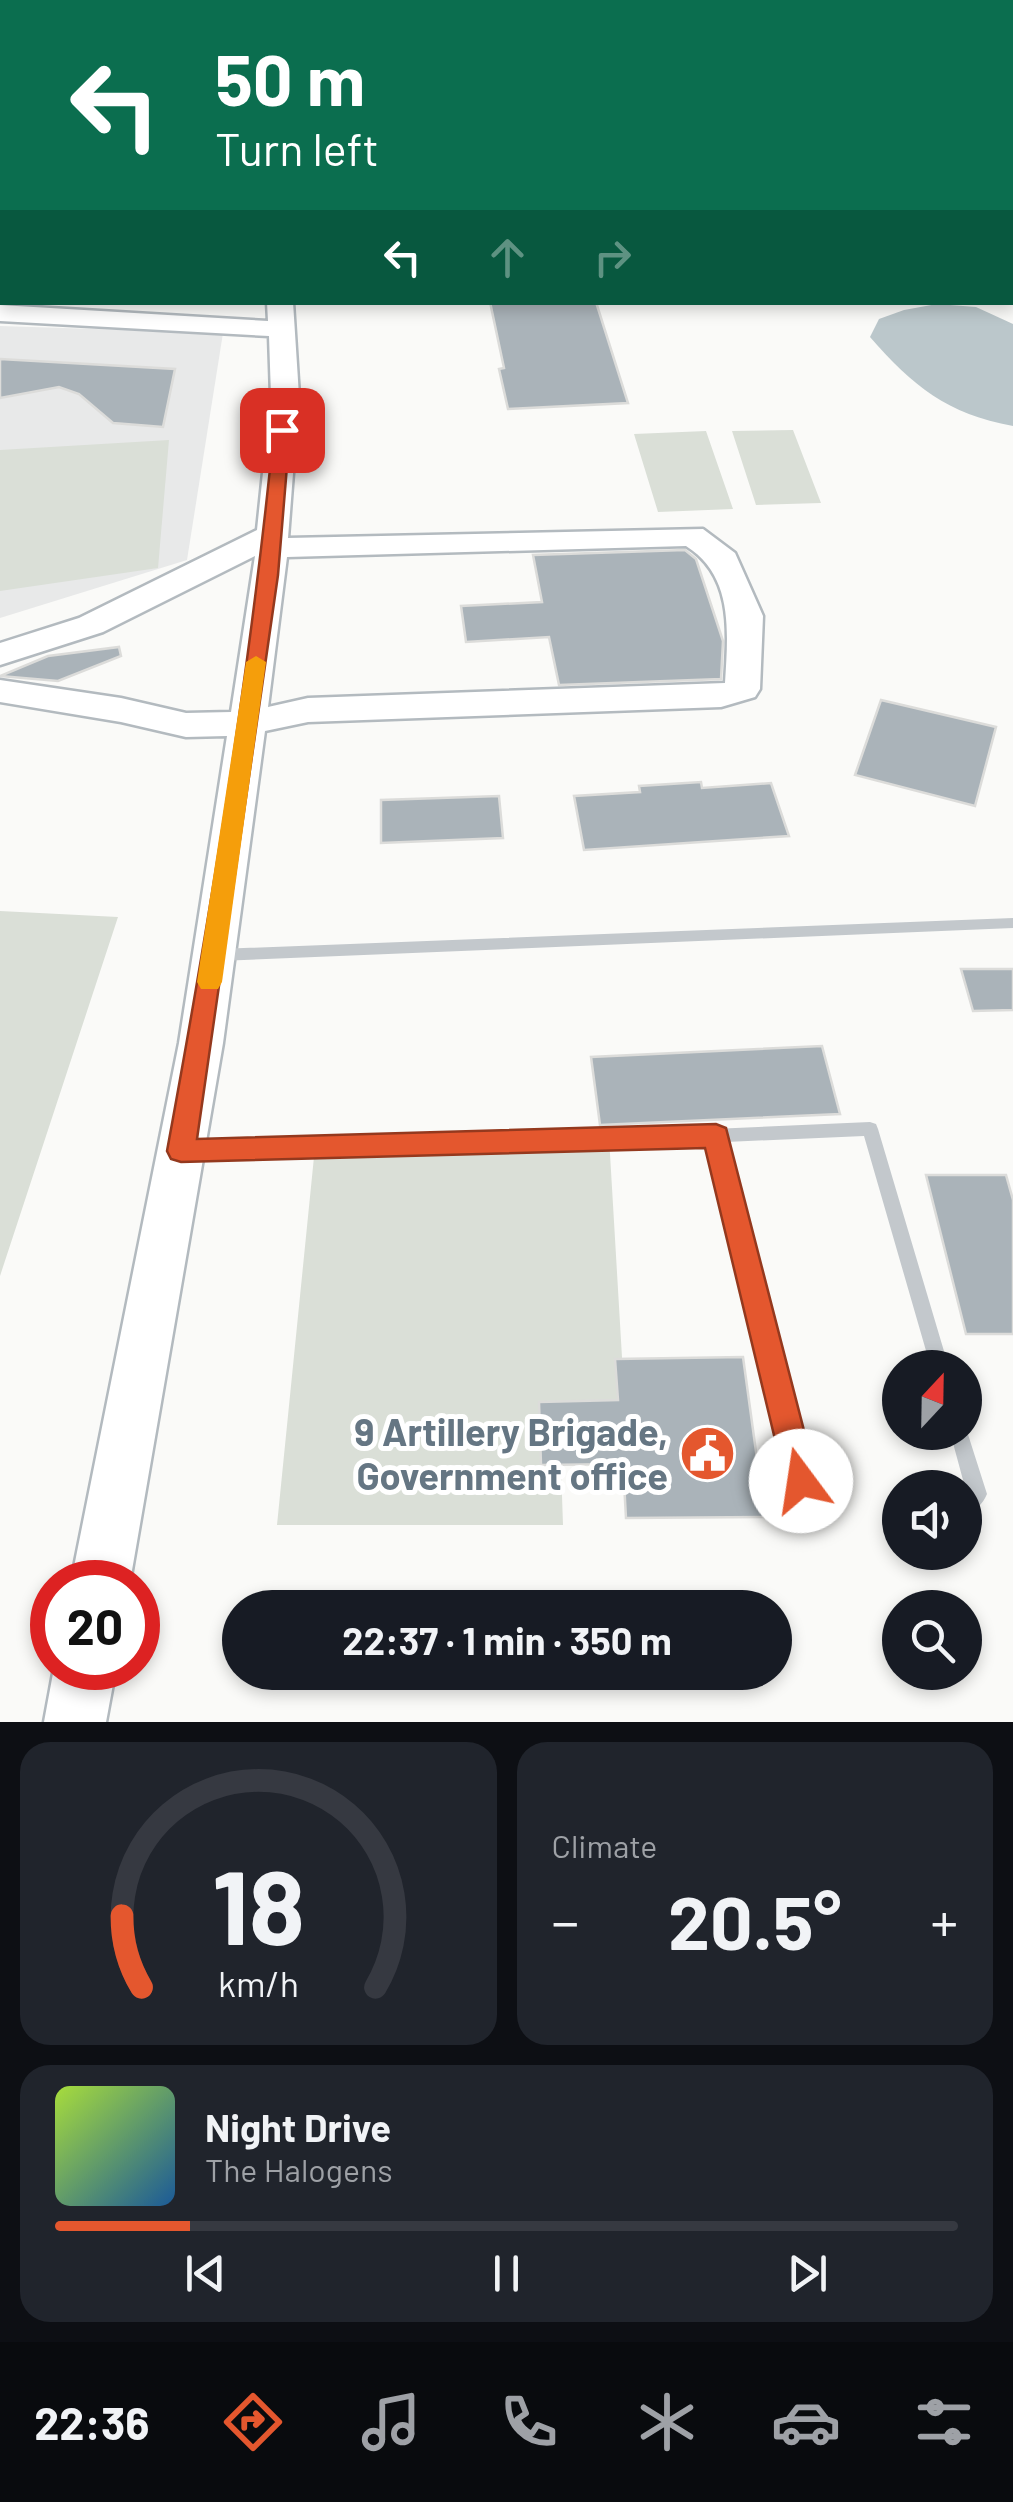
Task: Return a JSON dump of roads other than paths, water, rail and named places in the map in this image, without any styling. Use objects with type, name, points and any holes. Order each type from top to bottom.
[{"type":"street","points":[[0,313],[280,316],[285,396],[272,541],[247,723],[181,1151],[104,1560]]},
{"type":"street","points":[[0,654],[91,625],[272,541],[692,536],[719,553],[746,616],[742,689],[722,696],[308,710],[247,723],[186,724],[0,691]]},
{"type":"street","points":[[74,1722],[81,1690]]},
{"type":"lane","points":[[214,956],[1013,923]]},
{"type":"lane","points":[[181,1151],[870,1129],[935,1350]]},
{"type":"lane","points":[[716,1136],[810,1519]]},
{"type":"place","name":"9 Artillery Brigade, Government office","points":[[707,1453]]}]
